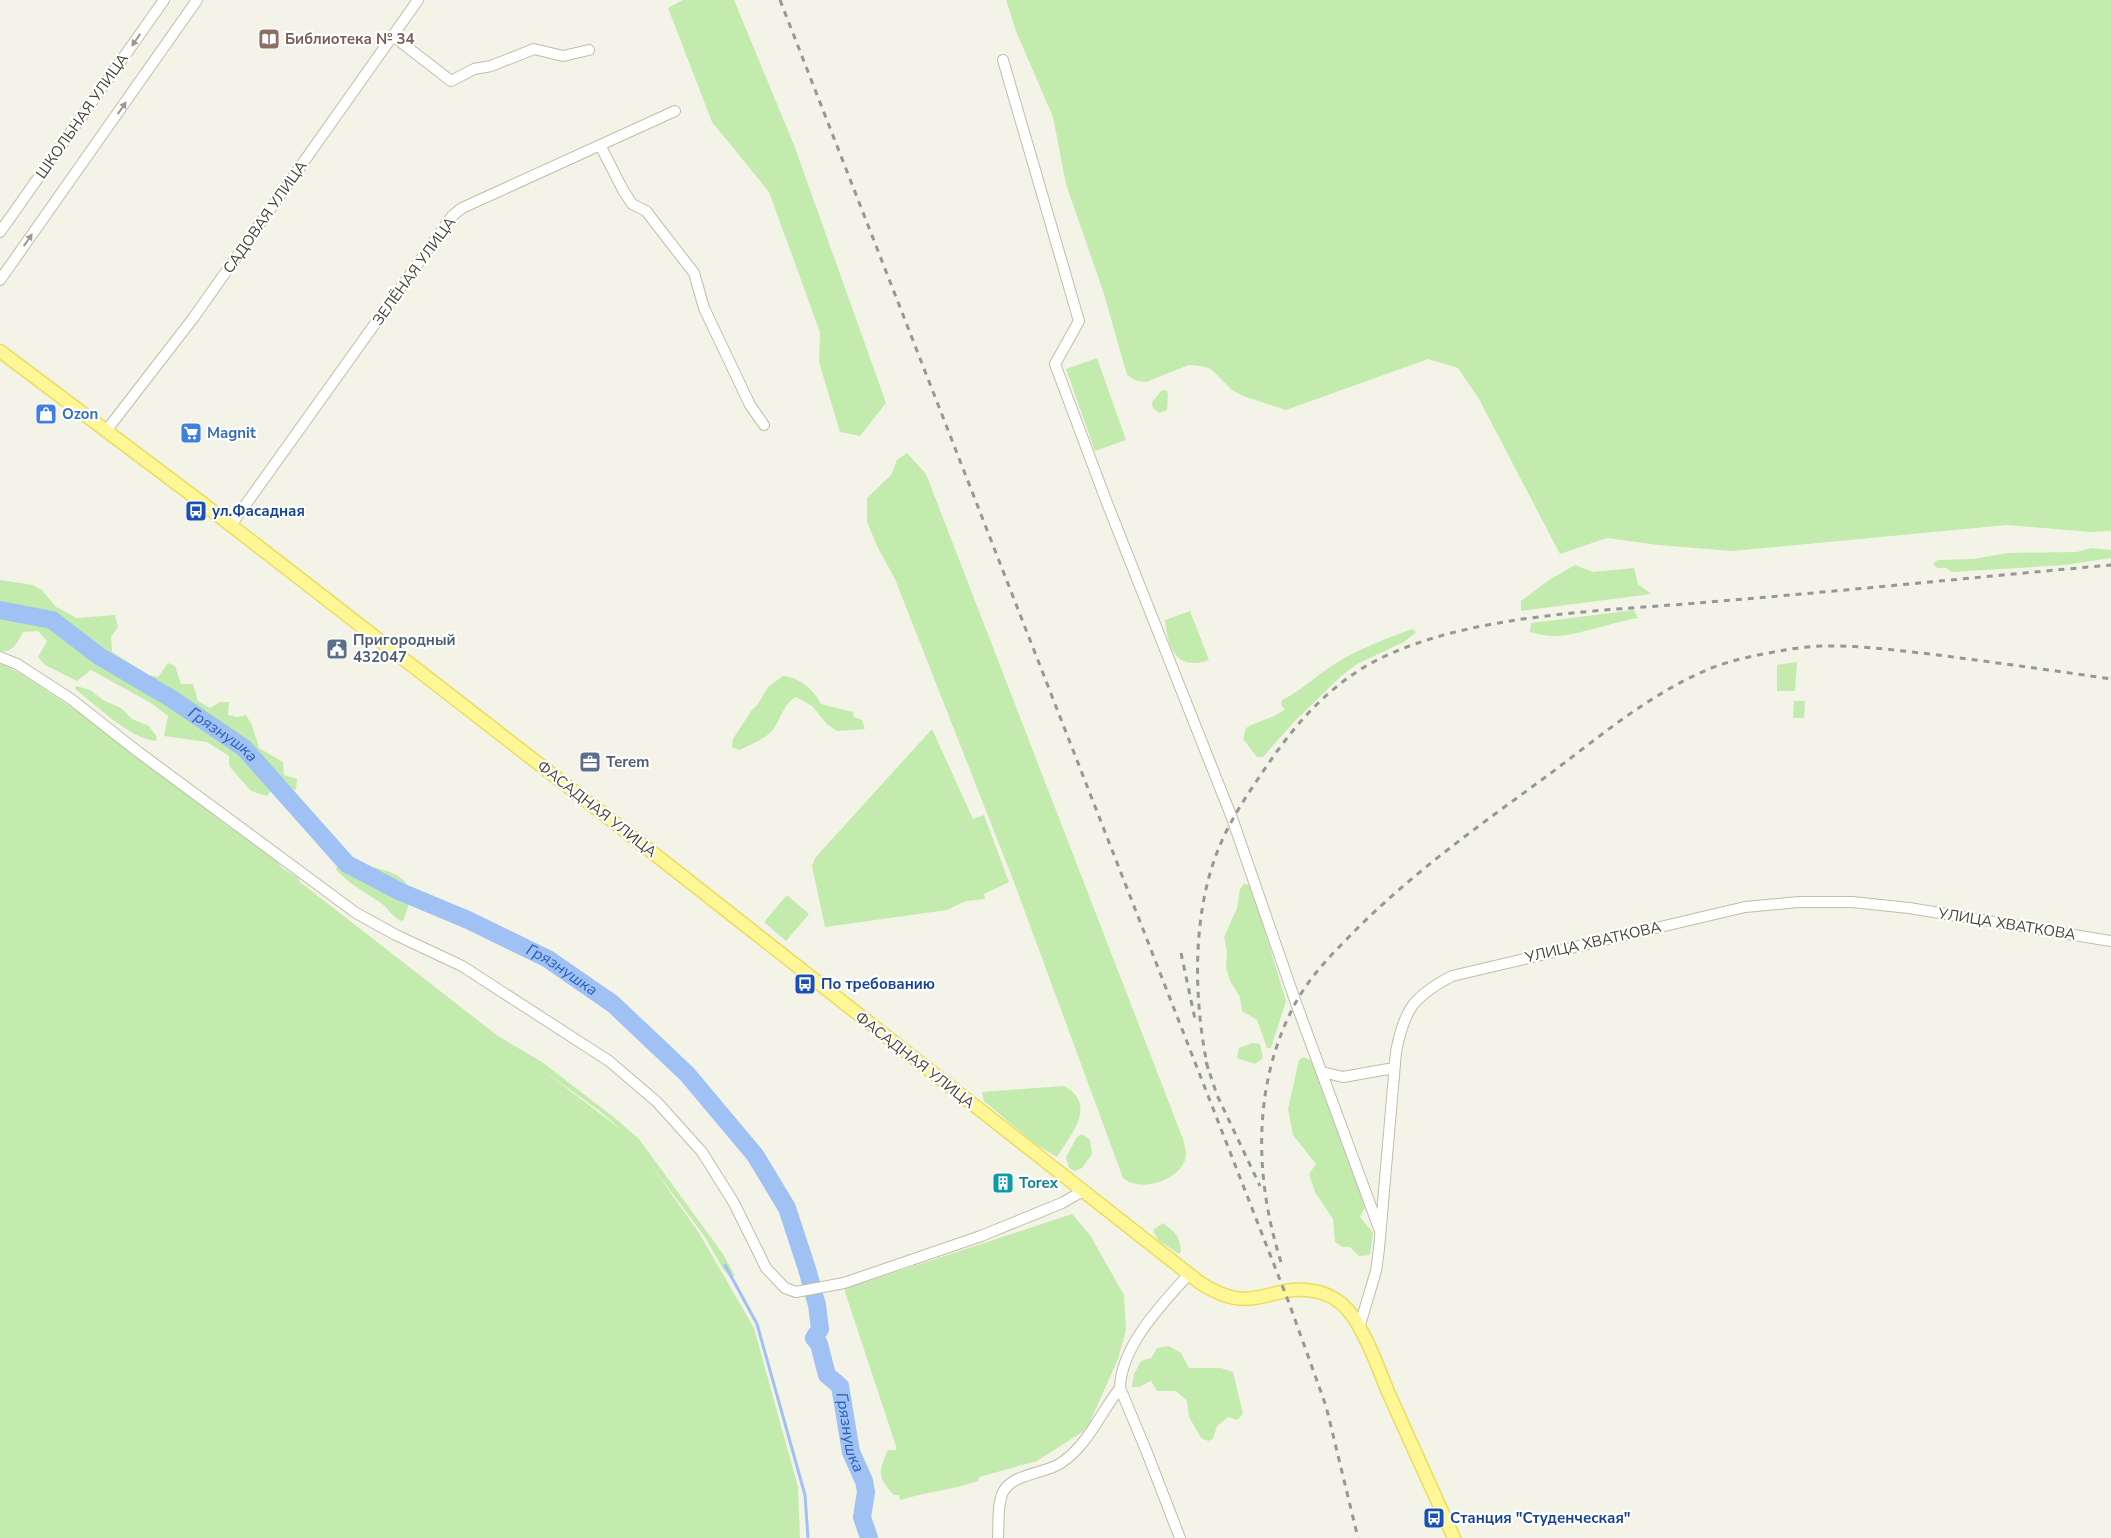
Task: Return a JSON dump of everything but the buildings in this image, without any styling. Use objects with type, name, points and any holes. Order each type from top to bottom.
[{"type":"main road","name":"ФАСАДНАЯ УЛИЦА","points":[[0,351],[231,525],[615,823],[1189,1274],[1216,1293],[1234,1299],[1254,1300],[1291,1291],[1319,1292],[1341,1303],[1349,1311],[1376,1362],[1454,1538]]},
{"type":"street","name":"ШКОЛЬНАЯ УЛИЦА","points":[[0,232],[164,0]]},
{"type":"street","points":[[0,280],[198,0]]},
{"type":"street","name":"САДОВАЯ УЛИЦА","points":[[106,431],[194,317],[418,0]]},
{"type":"street","points":[[393,36],[452,81],[474,69],[491,66],[534,50],[563,56],[589,50]]},
{"type":"street","points":[[1003,60],[1079,321],[1055,364],[1107,503],[1156,621],[1232,818],[1380,1231]]},
{"type":"street","name":"ЗЕЛЁНАЯ УЛИЦА","points":[[231,525],[452,216],[462,208],[675,111]]},
{"type":"street","points":[[600,145],[632,204],[646,211],[694,273],[704,308],[750,405],[764,425]]},
{"type":"street","points":[[0,657],[17,664],[71,699],[137,751],[356,913],[396,935],[462,966],[609,1061],[657,1102],[702,1152],[734,1203],[766,1268],[785,1288],[796,1292],[844,1283],[981,1236],[1062,1203],[1084,1191]]},
{"type":"street","name":"УЛИЦА ХВАТКОВА","points":[[1359,1328],[1376,1271],[1394,1068],[1402,1025],[1409,1010],[1421,994],[1452,976],[1745,907],[1799,902],[1852,902],[1965,916],[2111,941]]},
{"type":"street","points":[[1322,1072],[1343,1077],[1394,1068]]},
{"type":"street","points":[[1180,1538],[1120,1388],[1120,1377],[1128,1357],[1152,1315],[1189,1274]]},
{"type":"street","points":[[998,1538],[1000,1508],[1004,1491],[1016,1481],[1061,1464],[1092,1433],[1110,1400],[1120,1388]]},
{"type":"green space","points":[[683,0],[734,0],[794,145],[886,403],[860,436],[840,432],[819,362],[820,332],[769,192],[712,122],[668,8]]},
{"type":"green space","points":[[1006,0],[2111,0],[2111,531],[2090,532],[2007,525],[1732,551],[1658,545],[1607,538],[1560,554],[1479,399],[1458,368],[1428,359],[1286,410],[1243,396],[1232,390],[1211,369],[1201,366],[1189,365],[1146,382],[1137,381],[1127,375],[1104,294],[1066,184],[1053,117],[1016,31]]},
{"type":"green space","points":[[1097,358],[1126,440],[1095,451],[1066,369]]},
{"type":"green space","points":[[1166,390],[1168,394],[1167,410],[1159,413],[1153,408],[1152,402],[1161,391]]},
{"type":"green space","points":[[907,453],[926,474],[1183,1139],[1186,1155],[1183,1164],[1178,1171],[1160,1182],[1140,1185],[1131,1183],[1123,1178],[1014,882],[895,579],[878,548],[867,522],[867,498],[891,475],[897,460]]},
{"type":"green space","points":[[2091,548],[2111,550],[2111,558],[2065,565],[1952,572],[1946,568],[1937,568],[1933,564],[1938,560],[1973,559],[2008,553],[2077,552]]},
{"type":"green space","points":[[1575,565],[1593,572],[1634,568],[1638,584],[1651,594],[1521,611],[1521,601],[1549,580]]},
{"type":"green space","points":[[0,580],[33,585],[42,590],[56,607],[77,618],[115,615],[118,627],[111,637],[112,652],[149,675],[158,677],[168,663],[175,666],[181,684],[193,684],[198,701],[210,708],[220,702],[229,702],[228,715],[237,717],[246,715],[252,725],[259,748],[283,762],[284,775],[297,779],[296,790],[274,787],[267,796],[251,791],[229,766],[229,756],[207,742],[164,736],[168,716],[151,703],[91,670],[77,681],[45,665],[38,657],[47,641],[38,631],[23,632],[12,649],[0,651]]},
{"type":"green space","points":[[1634,610],[1638,618],[1573,634],[1550,636],[1530,632],[1531,623]]},
{"type":"green space","points":[[1190,611],[1209,660],[1198,663],[1189,663],[1181,660],[1176,655],[1166,630],[1165,620]]},
{"type":"green space","points":[[1412,629],[1416,632],[1404,642],[1357,664],[1340,677],[1294,722],[1263,757],[1257,757],[1243,739],[1246,728],[1285,709],[1281,705],[1282,700],[1295,693],[1330,667],[1360,650]]},
{"type":"green space","points":[[1797,662],[1795,691],[1777,691],[1777,665]]},
{"type":"green space","points":[[0,663],[23,675],[80,713],[228,826],[275,859],[282,868],[297,877],[300,882],[498,1036],[542,1062],[639,1139],[723,1254],[735,1276],[730,1277],[723,1269],[705,1237],[649,1162],[699,1233],[754,1328],[798,1487],[800,1538],[0,1538]],"holes":[[[540,1068],[601,1112],[623,1131]]]},
{"type":"green space","points":[[783,676],[795,679],[805,685],[821,704],[853,712],[854,717],[862,720],[865,729],[837,731],[827,724],[812,706],[796,697],[788,704],[768,735],[739,750],[732,747],[733,739],[768,687]]},
{"type":"green space","points":[[76,686],[90,690],[103,700],[121,708],[132,719],[149,726],[157,737],[156,741],[146,739],[124,728],[75,689]]},
{"type":"green space","points":[[1794,701],[1805,701],[1804,718],[1793,718]]},
{"type":"green space","points":[[932,729],[973,819],[984,815],[1009,882],[984,894],[985,899],[966,901],[947,910],[825,927],[812,866],[815,858]]},
{"type":"green space","points":[[338,862],[368,866],[391,872],[400,877],[407,884],[410,892],[404,919],[401,921],[398,919],[381,903],[341,875],[336,870]]},
{"type":"green space","points":[[1244,884],[1249,885],[1253,891],[1286,1001],[1271,1048],[1267,1048],[1257,1020],[1242,1011],[1240,997],[1230,981],[1226,967],[1227,951],[1224,937],[1237,908],[1240,889]]},
{"type":"green space","points":[[787,895],[809,914],[786,941],[764,922]]},
{"type":"green space","points":[[1253,1043],[1260,1044],[1263,1058],[1255,1064],[1237,1058],[1239,1048]]},
{"type":"green space","points":[[1304,1057],[1315,1063],[1366,1205],[1360,1217],[1373,1233],[1370,1255],[1359,1256],[1350,1247],[1342,1247],[1335,1242],[1333,1219],[1315,1192],[1309,1174],[1316,1164],[1293,1135],[1288,1109],[1299,1060]]},
{"type":"green space","points":[[1064,1086],[1074,1093],[1079,1102],[1080,1111],[1074,1130],[1057,1157],[1035,1144],[984,1101],[982,1092]]},
{"type":"green space","points":[[1082,1134],[1090,1140],[1092,1154],[1082,1168],[1075,1171],[1069,1168],[1066,1157],[1077,1137]]},
{"type":"green space","points":[[1072,1214],[1090,1235],[1124,1295],[1126,1330],[1118,1359],[1087,1429],[1037,1461],[979,1477],[978,1481],[968,1484],[900,1500],[899,1495],[894,1495],[882,1479],[881,1469],[888,1450],[896,1450],[896,1446],[844,1289]]},
{"type":"green space","points":[[1163,1223],[1178,1238],[1181,1251],[1179,1254],[1158,1240],[1153,1230]]},
{"type":"green space","points":[[1169,1346],[1181,1353],[1189,1368],[1221,1368],[1233,1372],[1243,1414],[1237,1420],[1228,1417],[1217,1426],[1213,1439],[1208,1441],[1201,1438],[1189,1417],[1187,1401],[1176,1391],[1157,1391],[1151,1381],[1139,1387],[1132,1387],[1134,1374],[1141,1361],[1151,1358],[1157,1348]]},
{"type":"waterway","name":"Грязнушка","points":[[0,610],[52,620],[99,656],[172,699],[244,748],[347,864],[401,892],[468,920],[548,959],[613,1004],[687,1074],[755,1155],[787,1208],[817,1305],[820,1329],[814,1338],[819,1344],[827,1375],[840,1386],[851,1452],[864,1481],[866,1492],[862,1517],[869,1538]]},
{"type":"waterway","points":[[725,1265],[757,1324],[805,1495],[808,1538]]},
{"type":"railway","points":[[780,0],[1289,1303],[1326,1406],[1358,1538]]},
{"type":"railway","points":[[1208,1069],[1203,1044],[1198,990],[1199,935],[1202,909],[1220,844],[1256,781],[1307,714],[1348,678],[1379,659],[1416,644],[1455,632],[1497,623],[1541,617],[2111,565]]},
{"type":"railway","points":[[1281,1262],[1272,1230],[1266,1197],[1262,1164],[1262,1130],[1265,1097],[1271,1065],[1282,1033],[1306,985],[1338,948],[1368,918],[1417,875],[1468,834],[1625,718],[1666,691],[1709,669],[1746,658],[1803,647],[1840,646],[1894,650],[2111,679]]},
{"type":"railway","points":[[1181,953],[1195,1019]]},
{"type":"railway","points":[[1206,1062],[1217,1095],[1260,1186]]},
{"type":"place","name":"Библиотека № 34","points":[[269,39]]},
{"type":"place","name":"Ozon","points":[[46,414]]},
{"type":"place","name":"Magnit","points":[[191,433]]},
{"type":"place","name":"ул.Фасадная","points":[[196,511]]},
{"type":"place","name":"Пригородный 432047","points":[[337,649]]},
{"type":"place","name":"Terem","points":[[590,762]]},
{"type":"place","name":"По требованию","points":[[805,984]]},
{"type":"place","name":"Torex","points":[[1003,1183]]},
{"type":"place","name":"Станция \"Студенческая\"","points":[[1434,1518]]}]
